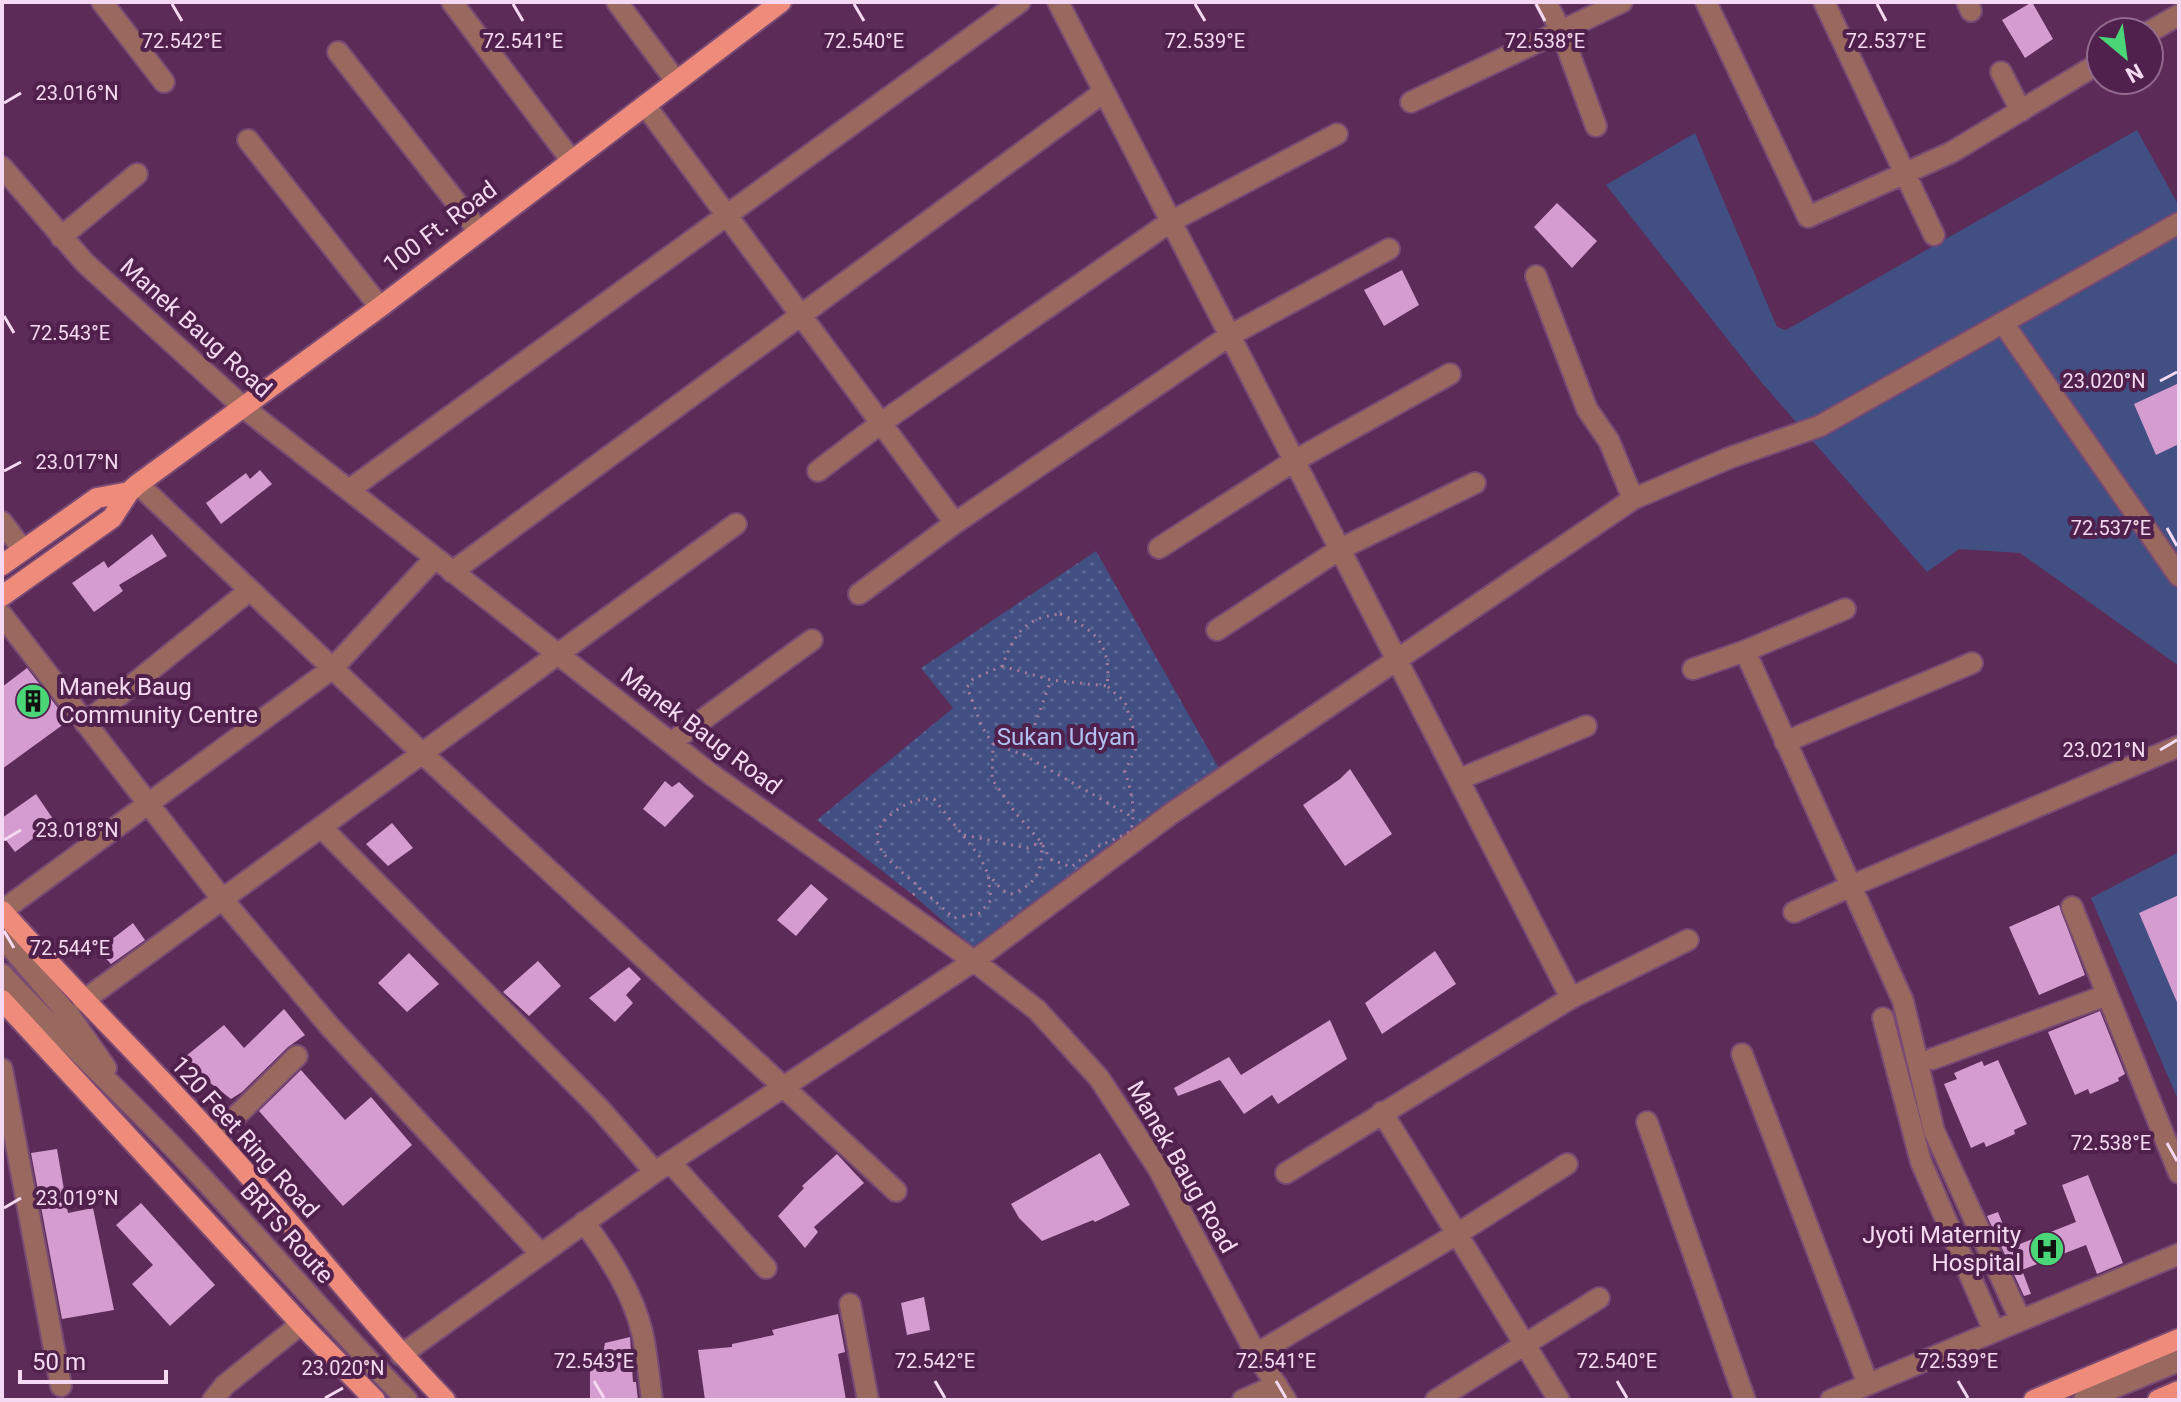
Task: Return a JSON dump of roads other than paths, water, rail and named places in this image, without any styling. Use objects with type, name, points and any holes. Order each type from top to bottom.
[{"type":"main road","name":"100 Ft. Road","points":[[2,596],[112,518],[134,488],[380,307],[781,2]]},
{"type":"main road","name":"100 Ft. Road","points":[[2,565],[97,498],[134,488]]},
{"type":"main road","name":"120 Feet Ring Road","points":[[2,911],[83,1001],[215,1137],[401,1355],[445,1400]]},
{"type":"main road","points":[[2,1000],[375,1400]]},
{"type":"main road","points":[[2034,1400],[2179,1339]]},
{"type":"main road","points":[[2158,1400],[2179,1391]]},
{"type":"street","points":[[102,2],[164,82]]},
{"type":"street","points":[[452,2],[571,160]]},
{"type":"street","points":[[617,2],[676,81]]},
{"type":"street","points":[[349,490],[1020,2]]},
{"type":"street","points":[[1058,2],[1571,998]]},
{"type":"street","points":[[1546,2],[1561,31],[1596,126]]},
{"type":"street","points":[[1411,102],[1622,2]]},
{"type":"street","points":[[1706,2],[1808,217],[1952,152],[2085,72]]},
{"type":"street","points":[[1824,2],[1934,235]]},
{"type":"street","points":[[338,52],[478,230]]},
{"type":"street","points":[[2001,72],[2021,111]]},
{"type":"street","points":[[452,572],[1104,92]]},
{"type":"street","points":[[645,105],[955,523]]},
{"type":"street","points":[[818,471],[881,423],[1170,222],[1337,134]]},
{"type":"street","points":[[248,140],[380,307]]},
{"type":"street","name":"Manek Baug Road","points":[[2,167],[85,263],[243,407],[712,775],[974,961],[1037,1010],[1099,1078],[1158,1168],[1256,1354],[1281,1393]]},
{"type":"street","points":[[61,237],[137,174]]},
{"type":"street","points":[[401,1355],[662,1167],[974,961],[1172,813],[1633,499],[1729,458],[1820,426],[2179,223]]},
{"type":"street","points":[[859,594],[955,523],[1229,336],[1389,249]]},
{"type":"street","points":[[1536,276],[1587,409],[1609,441],[1633,499]]},
{"type":"street","points":[[2003,323],[2179,576]]},
{"type":"street","points":[[1159,548],[1294,461],[1450,374]]},
{"type":"street","points":[[1217,630],[1340,549],[1475,483]]},
{"type":"street","points":[[134,488],[250,590],[896,1191]]},
{"type":"street","points":[[2,522],[23,550]]},
{"type":"street","points":[[83,1001],[736,524]]},
{"type":"street","points":[[2,911],[333,668],[435,558]]},
{"type":"street","points":[[85,723],[250,590]]},
{"type":"street","points":[[1693,669],[1845,609]]},
{"type":"street","points":[[2,615],[223,900],[331,1028],[541,1254]]},
{"type":"street","points":[[672,742],[812,640]]},
{"type":"street","points":[[1745,651],[1903,1001],[1934,1131],[2020,1319]]},
{"type":"street","points":[[1785,742],[1972,663]]},
{"type":"street","points":[[1460,779],[1586,726]]},
{"type":"street","points":[[1794,912],[2179,746]]},
{"type":"street","points":[[322,828],[600,1109],[766,1268]]},
{"type":"street","points":[[2072,907],[2179,1173]]},
{"type":"street","name":"BRTS Route","points":[[2,937],[72,1019],[129,1101]]},
{"type":"street","points":[[1286,1173],[1571,998],[1688,940]]},
{"type":"street","name":"BRTS Route","points":[[2,974],[56,1033],[129,1101],[193,1167],[304,1292],[407,1400]]},
{"type":"street","points":[[1932,1059],[2107,995]]},
{"type":"street","points":[[1883,1018],[1921,1162],[1994,1331]]},
{"type":"street","points":[[1742,1054],[1868,1384]]},
{"type":"street","points":[[215,1137],[297,1056]]},
{"type":"street","points":[[2,1069],[61,1386]]},
{"type":"street","points":[[1382,1112],[1559,1400]]},
{"type":"street","points":[[1647,1122],[1745,1400]]},
{"type":"street","points":[[1256,1354],[1567,1164]]},
{"type":"street","points":[[584,1222],[604,1249],[641,1329],[652,1400]]},
{"type":"street","points":[[1831,1400],[2179,1254]]},
{"type":"street","points":[[1436,1400],[1599,1298]]},
{"type":"street","points":[[850,1304],[868,1400]]},
{"type":"street","points":[[213,1400],[225,1385],[301,1324]]},
{"type":"street","points":[[2084,1400],[2179,1361]]},
{"type":"street","points":[[1243,1400],[1281,1393]]},
{"type":"place","name":"Manek Baug Community Centre","points":[[33,701]]},
{"type":"place","name":"Jyoti Maternity Hospital","points":[[2047,1249]]},
{"type":"park label","name":"Sukan Udyan","points":[[1066,737]]}]
